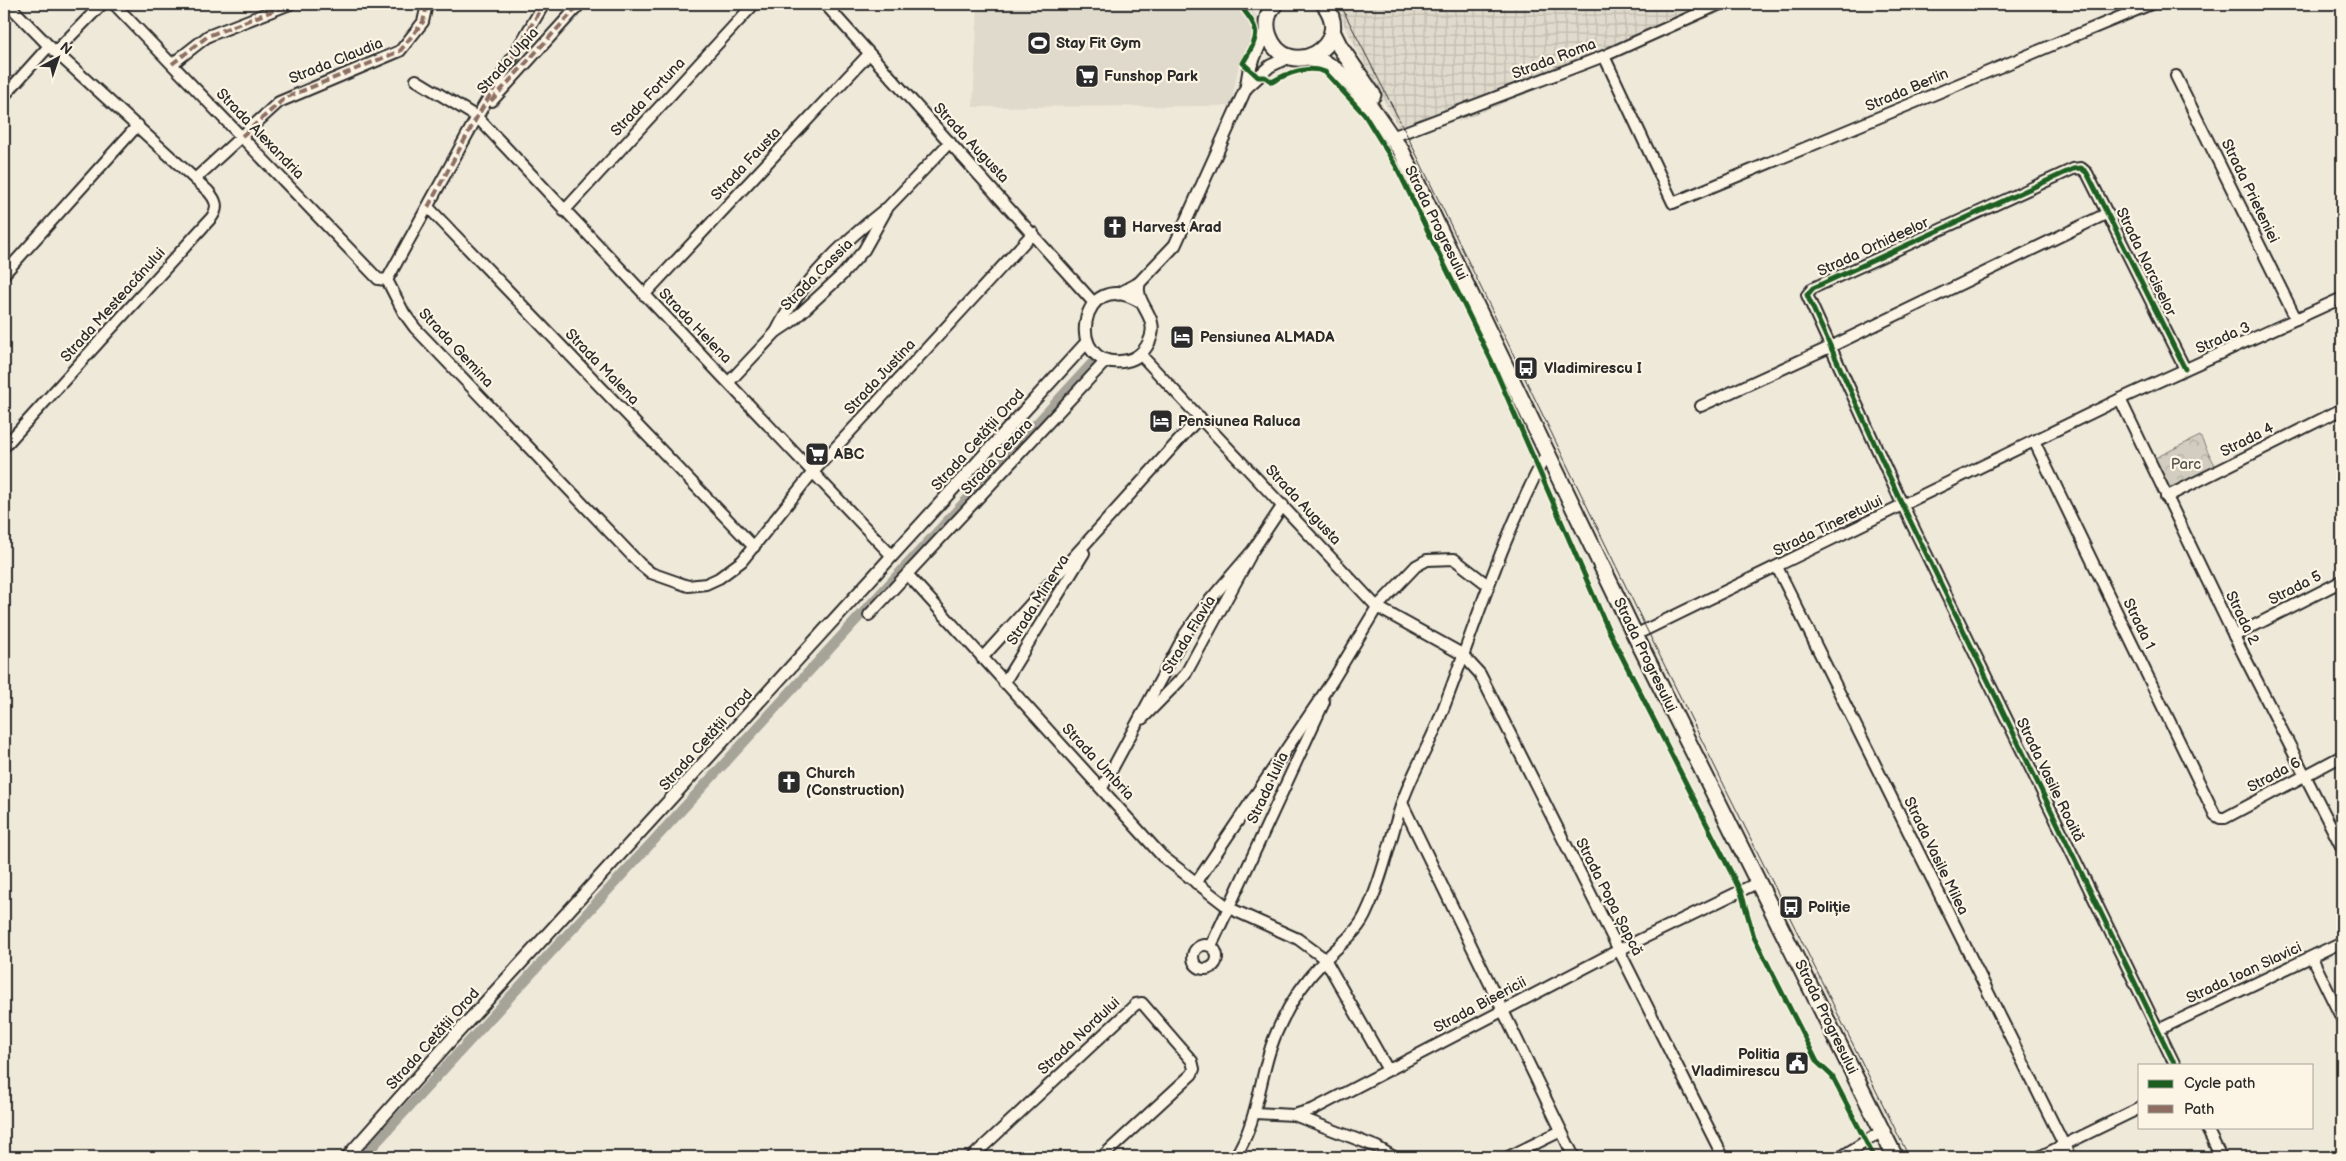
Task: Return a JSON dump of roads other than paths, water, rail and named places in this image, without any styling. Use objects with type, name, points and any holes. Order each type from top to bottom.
[{"type":"main road","points":[[1275,4],[1268,17],[1267,28],[1273,45],[1289,57],[1301,59],[1322,50],[1332,31]]},
{"type":"main road","name":"Strada Progresului","points":[[1324,4],[1332,16],[1332,31],[1399,142],[1635,636],[1895,1157]]},
{"type":"main road","name":"Strada Progresului","points":[[1309,57],[1323,61],[1341,72],[1399,142]]},
{"type":"street","name":"Strada Mesteacănului","points":[[4,447],[215,212],[216,202],[195,179],[138,125],[52,49],[8,4]]},
{"type":"street","points":[[4,96],[102,4]]},
{"type":"street","name":"Strada Alexandria","points":[[114,4],[378,279],[387,280]]},
{"type":"street","points":[[172,64],[208,36],[290,4]]},
{"type":"street","name":"Strada Claudia","points":[[195,179],[285,98],[400,51],[423,22],[426,9],[424,4]]},
{"type":"street","points":[[387,280],[477,117],[544,4]]},
{"type":"street","name":"Strada Ulpia","points":[[477,117],[580,4]]},
{"type":"street","name":"Strada Fortuna","points":[[564,211],[754,4]]},
{"type":"street","name":"Strada Augusta","points":[[825,4],[1034,233],[1094,303]]},
{"type":"street","name":"Strada Roma","points":[[1399,142],[1604,56],[1720,4]]},
{"type":"street","name":"Strada Berlin","points":[[1604,56],[1673,203],[2151,4]]},
{"type":"street","points":[[1118,294],[1139,283],[1179,238],[1246,88],[1250,70],[1267,28]]},
{"type":"street","name":"Strada Fausta","points":[[644,295],[869,54]]},
{"type":"street","points":[[1246,88],[1270,66],[1289,57]]},
{"type":"street","name":"Strada Prieteniei","points":[[2176,76],[2296,319]]},
{"type":"street","name":"Strada Helena","points":[[416,80],[477,117],[892,556]]},
{"type":"street","points":[[4,274],[138,125]]},
{"type":"street","name":"Strada Cassia","points":[[776,332],[784,315],[830,259],[861,228],[888,207],[950,142]]},
{"type":"street","name":"Strada Narciselor","points":[[2081,168],[2087,173],[2108,213],[2185,369]]},
{"type":"street","name":"Strada Orhideelor","points":[[1903,506],[1808,301],[1807,295],[1813,288],[2073,169],[2081,168]]},
{"type":"street","name":"Strada Malena","points":[[428,207],[754,547]]},
{"type":"street","name":"Strada Cassia","points":[[728,382],[776,332],[792,322],[842,275],[864,250],[888,207]]},
{"type":"street","points":[[1701,406],[1830,347],[2108,213]]},
{"type":"street","name":"Strada Justina","points":[[754,547],[813,472],[1034,233]]},
{"type":"street","name":"Strada Gemina","points":[[387,280],[404,314],[415,328],[633,557],[652,573],[680,585],[706,584],[730,571],[754,547]]},
{"type":"street","points":[[1139,283],[1138,293],[1150,317],[1152,334],[1148,345],[1140,354],[1126,361],[1109,361],[1093,350],[1088,342],[1085,322],[1094,303],[1105,296],[1118,294],[1131,296],[1141,302]]},
{"type":"street","name":"Strada 3","points":[[2034,441],[2120,399],[2342,298]]},
{"type":"street","name":"Strada Cetății Orod","points":[[347,1157],[450,1041],[1088,342]]},
{"type":"street","name":"Strada Augusta","points":[[1140,354],[1377,607],[1462,654]]},
{"type":"street","name":"Strada Cezara","points":[[869,615],[1102,365],[1109,361]]},
{"type":"street","name":"Strada 2","points":[[2120,399],[2234,636],[2342,848]]},
{"type":"street","name":"Strada 4","points":[[2166,497],[2342,409]]},
{"type":"street","name":"Strada Minerva","points":[[982,658],[1200,417]]},
{"type":"street","name":"Strada Tineretului","points":[[1635,636],[2034,441]]},
{"type":"street","name":"Strada 1","points":[[2034,441],[2215,815],[2220,818]]},
{"type":"street","points":[[1234,1157],[1243,1144],[1255,1113],[1262,1077],[1274,1037],[1299,989],[1325,959],[1345,942],[1367,913],[1402,803],[1437,725],[1488,586],[1520,508],[1547,453]]},
{"type":"street","name":"Strada Flavia","points":[[1102,788],[1185,634],[1204,607],[1252,550],[1283,505]]},
{"type":"street","name":"Strada Vasile Roaită","points":[[1903,506],[2175,1064]]},
{"type":"street","name":"Strada Minerva","points":[[1004,683],[1097,532]]},
{"type":"street","name":"Strada Flavia","points":[[1136,724],[1185,675],[1246,566],[1252,550]]},
{"type":"street","name":"Strada Iulia","points":[[1196,883],[1333,680],[1377,607],[1416,566],[1427,560],[1454,559],[1488,586]]},
{"type":"street","name":"Strada Vasile Milea","points":[[1777,568],[2070,1157]]},
{"type":"street","points":[[908,575],[982,658]]},
{"type":"street","name":"Strada 5","points":[[2234,636],[2342,581]]},
{"type":"street","name":"Strada Popa Șapcă","points":[[1462,654],[1480,674],[1723,1157]]},
{"type":"street","name":"Strada Umbria","points":[[982,658],[1162,856],[1229,908],[1298,939],[1325,959]]},
{"type":"street","name":"Strada Iulia","points":[[1211,946],[1333,680]]},
{"type":"street","name":"Strada 6","points":[[2220,818],[2226,818],[2342,756]]},
{"type":"street","points":[[1402,803],[1574,1157]]},
{"type":"street","name":"Strada Bisericii","points":[[1255,1113],[1294,1115],[1314,1109],[1619,950],[1759,882]]},
{"type":"street","name":"Strada Ioan Slavici","points":[[2158,1030],[2342,942]]},
{"type":"street","points":[[2312,958],[2342,1019]]},
{"type":"street","points":[[1325,959],[1388,1070]]},
{"type":"street","name":"Strada Nordului","points":[[972,1157],[1136,1004],[1142,1003],[1192,1061],[1194,1069],[1192,1074],[1107,1156]]},
{"type":"street","points":[[2039,1157],[2138,1109]]},
{"type":"street","points":[[1294,1115],[1377,1147],[1394,1157]]},
{"type":"street","points":[[2206,1128],[2221,1157]]},
{"type":"street","points":[[1508,1157],[1561,1131]]},
{"type":"street","points":[[1840,1157],[1882,1131]]},
{"type":"waterway","points":[[363,1157],[1095,360]]},
{"type":"tram line","points":[[1340,4],[1406,133],[1647,630],[1909,1157]]},
{"type":"place","name":"Stay Fit Gym","points":[[1039,43]]},
{"type":"place","name":"Funshop Park","points":[[1087,76]]},
{"type":"place","name":"Harvest Arad","points":[[1115,227]]},
{"type":"place","name":"Pensiunea ALMADA","points":[[1182,337]]},
{"type":"place","name":"Vladimirescu I","points":[[1526,368]]},
{"type":"place","name":"Pensiunea Raluca","points":[[1161,421]]},
{"type":"place","name":"ABC","points":[[817,454]]},
{"type":"place","name":"Church (Construction)","points":[[789,782]]},
{"type":"place","name":"Poliție","points":[[1791,907]]},
{"type":"place","name":"Politia Vladimirescu","points":[[1797,1063]]},
{"type":"park label","name":"Parc","points":[[2186,464]]}]
